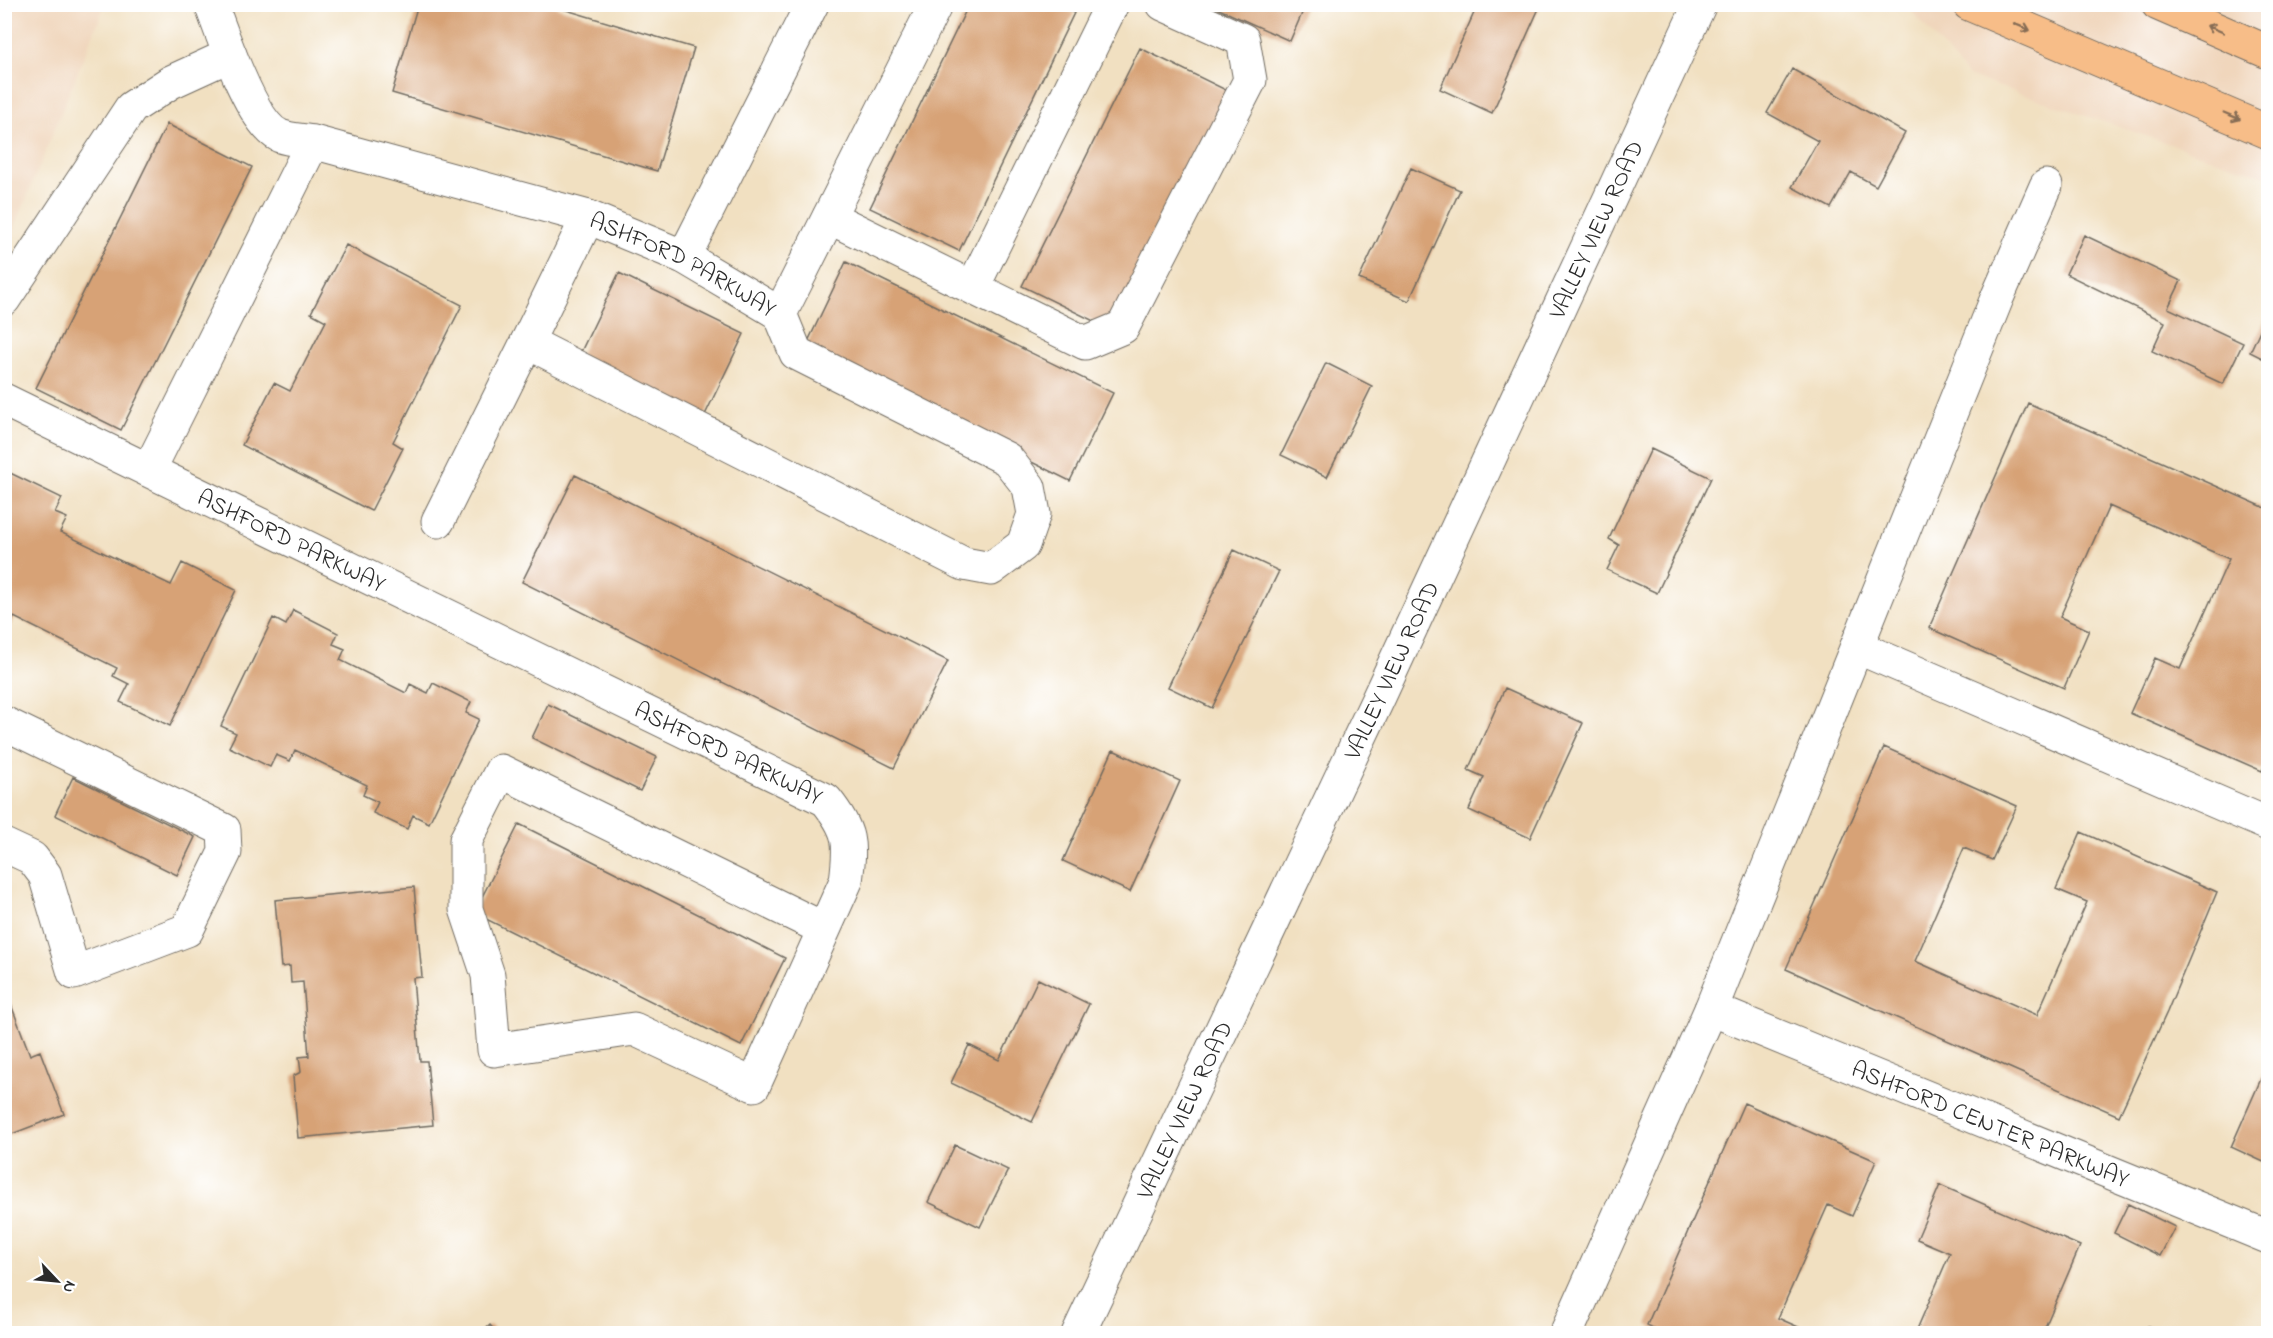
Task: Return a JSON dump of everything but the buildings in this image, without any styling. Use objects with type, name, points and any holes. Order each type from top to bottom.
[{"type":"main road","points":[[1969,4],[2268,132]]},
{"type":"main road","points":[[2158,4],[2268,52]]},
{"type":"street","name":"ASHFORD PARKWAY","points":[[211,4],[230,55],[256,112],[279,136],[313,142],[588,217],[684,257],[780,314],[796,353],[1007,459],[1029,487],[1034,514],[1023,546],[991,569],[964,564],[527,342]]},
{"type":"street","points":[[684,257],[812,4]]},
{"type":"street","points":[[780,314],[936,4]]},
{"type":"street","points":[[973,287],[1112,4]]},
{"type":"street","points":[[829,217],[1085,343],[1123,327],[1250,80],[1243,40],[1163,4]]},
{"type":"street","name":"VALLEY VIEW ROAD","points":[[1078,1334],[1373,710],[1700,4]]},
{"type":"street","points":[[4,299],[131,108],[171,82],[230,55]]},
{"type":"street","points":[[149,470],[313,142]]},
{"type":"street","points":[[1566,1334],[1712,1009],[1997,298],[2046,186]]},
{"type":"street","points":[[438,521],[588,217]]},
{"type":"street","name":"ASHFORD PARKWAY","points":[[4,400],[826,800],[841,819],[850,849],[846,881],[754,1085],[634,1029],[494,1050],[488,975],[466,909],[466,840],[501,771],[824,929]]},
{"type":"street","points":[[1857,646],[2268,824]]},
{"type":"street","points":[[4,723],[224,830],[225,852],[187,930],[74,973],[45,875],[32,858],[4,845]]},
{"type":"street","name":"ASHFORD CENTER PARKWAY","points":[[1712,1009],[2268,1238]]},
{"type":"shaded area","points":[[4,5],[105,5],[5,251]]},
{"type":"shaded area","points":[[1906,5],[2268,5],[2268,177],[1968,76]]}]
